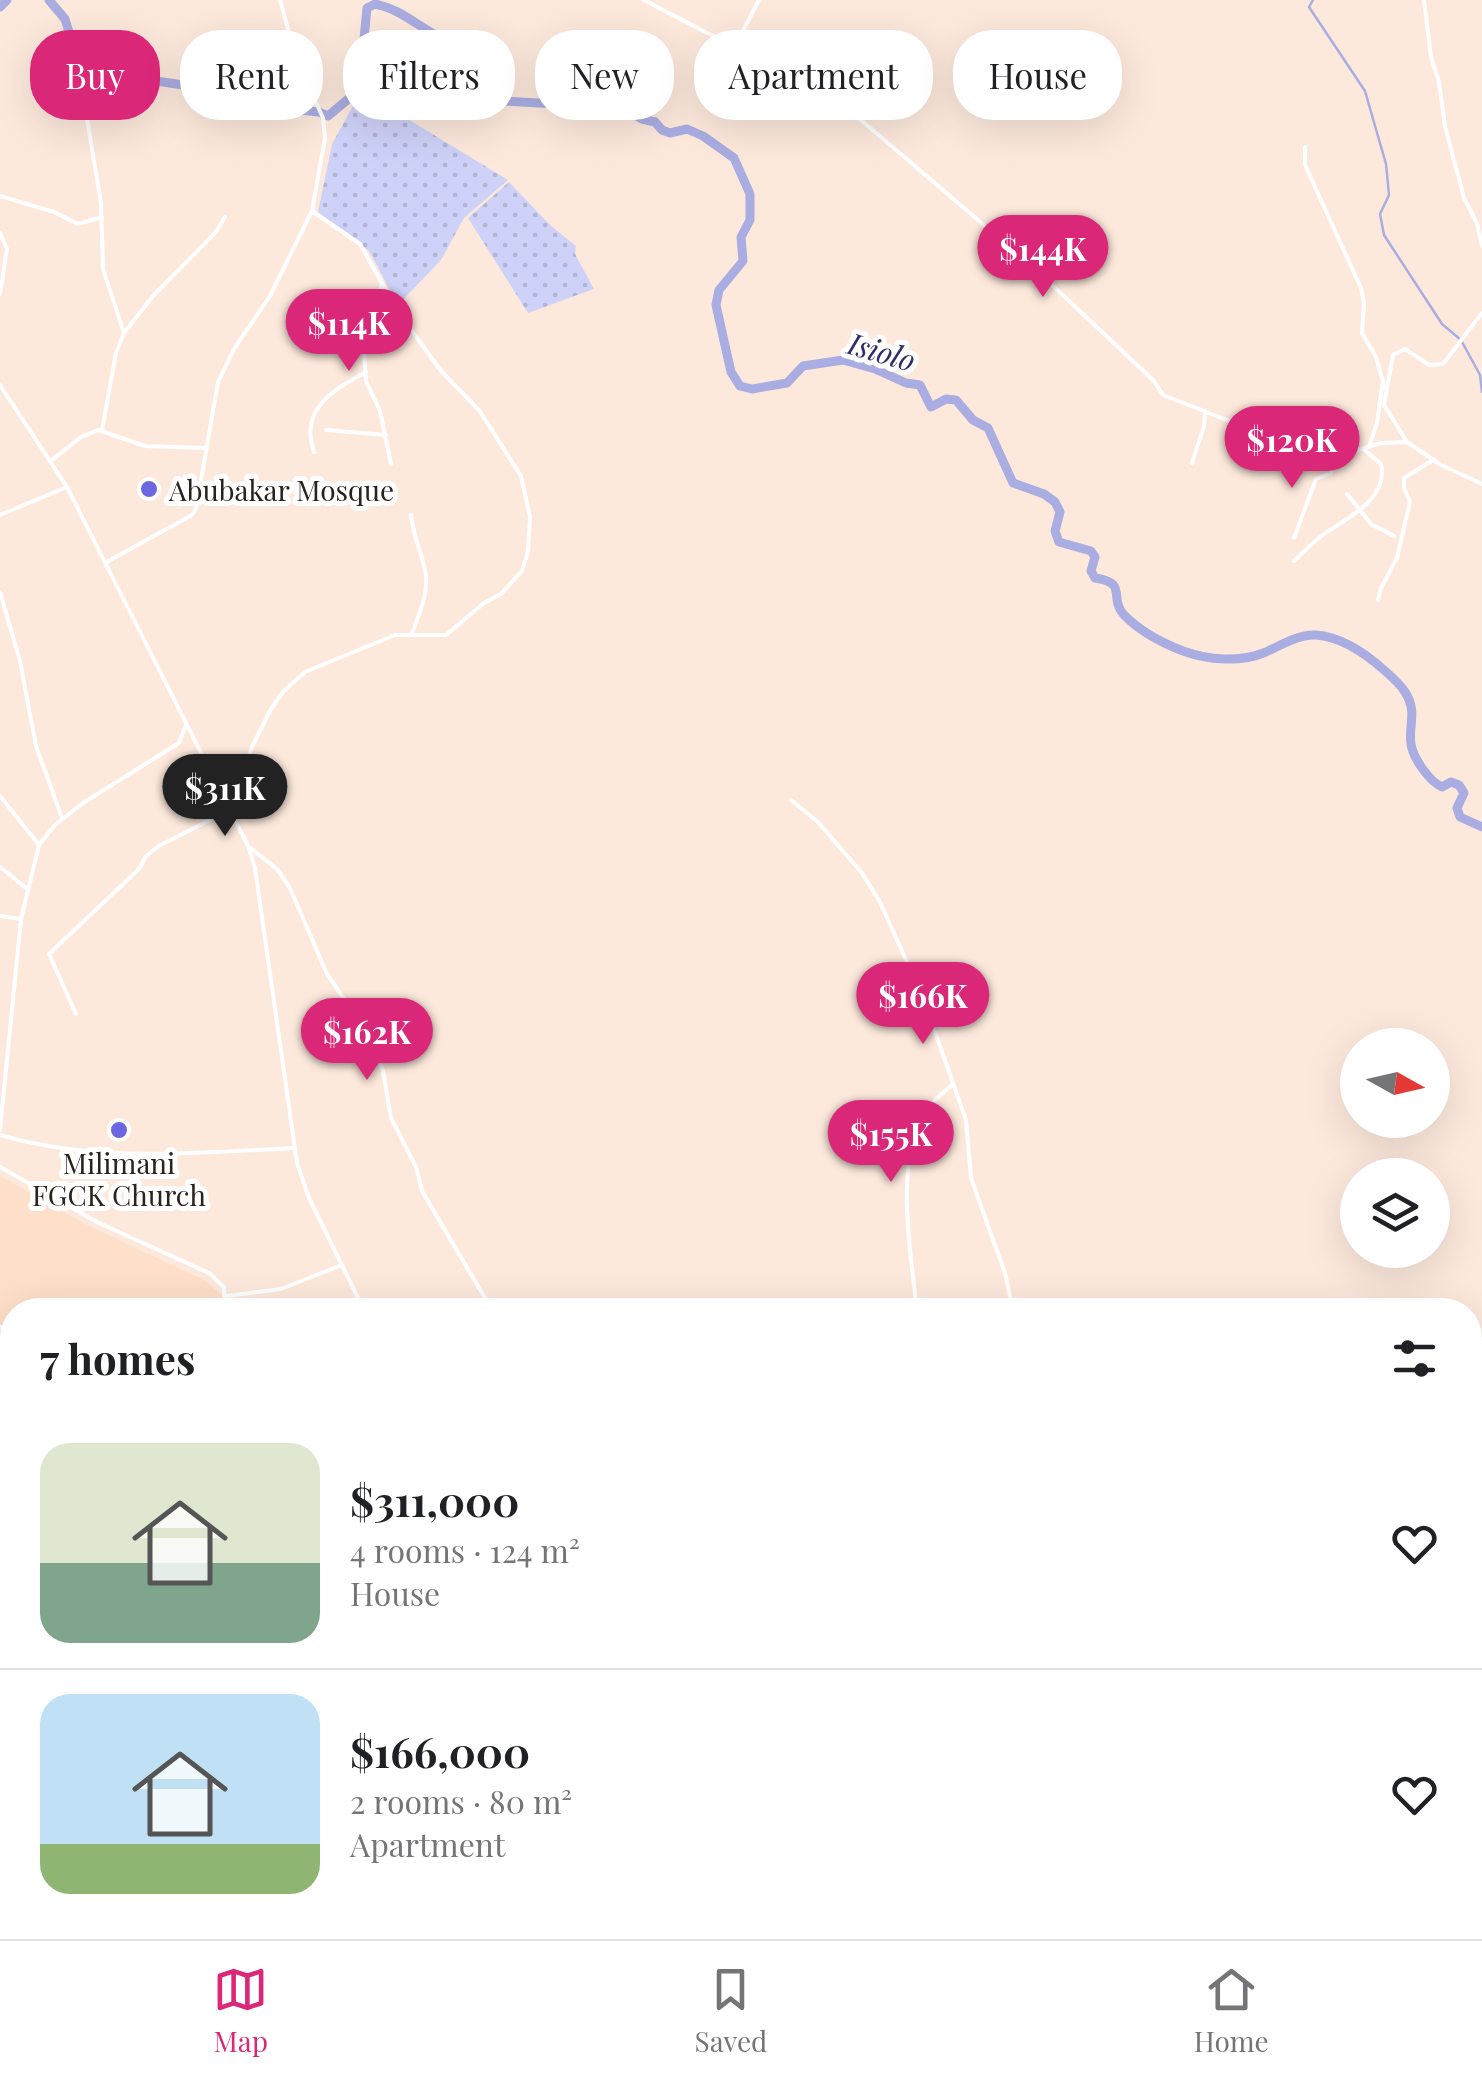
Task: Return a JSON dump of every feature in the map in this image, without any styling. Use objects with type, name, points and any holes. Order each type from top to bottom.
[{"type":"street","points":[[105,563],[192,514],[198,504],[205,448],[224,366],[270,296],[312,211],[325,124],[296,58],[280,0]]},
{"type":"street","points":[[644,0],[701,30]]},
{"type":"street","points":[[743,30],[759,0]]},
{"type":"street","points":[[1424,0],[1444,126],[1482,246]]},
{"type":"street","points":[[87,120],[102,217],[103,269],[124,333]]},
{"type":"street","points":[[863,120],[1032,266],[1154,381],[1163,395],[1304,452],[1332,454],[1406,442]]},
{"type":"street","points":[[1304,147],[1305,165],[1362,288],[1362,334],[1376,358],[1387,412],[1406,442],[1482,484]]},
{"type":"street","points":[[0,196],[54,212],[78,224],[102,217]]},
{"type":"street","points":[[76,1014],[49,954],[139,869],[149,854],[229,810],[263,723],[277,699],[316,666],[342,659],[384,638],[412,633],[446,635],[508,587],[525,564],[530,517],[522,476],[513,460],[479,410],[432,360],[360,244],[312,211]]},
{"type":"street","points":[[102,430],[116,353],[124,333],[225,217]]},
{"type":"street","points":[[0,233],[8,249],[0,294]]},
{"type":"street","points":[[382,284],[364,354],[392,464]]},
{"type":"street","points":[[1385,388],[1396,351],[1409,351],[1433,366],[1443,364],[1482,314]]},
{"type":"street","points":[[314,452],[311,420],[319,403],[366,372]]},
{"type":"street","points":[[1366,448],[1377,423],[1382,380]]},
{"type":"street","points":[[0,385],[67,487],[248,846],[284,1056],[294,1148],[309,1198],[358,1298]]},
{"type":"street","points":[[1192,464],[1204,413]]},
{"type":"street","points":[[52,460],[81,437],[102,430],[146,446],[205,448]]},
{"type":"street","points":[[326,430],[386,434]]},
{"type":"street","points":[[1294,561],[1360,510],[1376,492],[1381,464],[1366,448]]},
{"type":"street","points":[[1294,538],[1316,479],[1330,473],[1332,454]]},
{"type":"street","points":[[1378,600],[1397,558],[1410,502],[1404,478],[1433,460]]},
{"type":"street","points":[[0,516],[67,487]]},
{"type":"street","points":[[1347,494],[1372,524],[1394,536]]},
{"type":"street","points":[[411,515],[426,577],[421,610],[412,633]]},
{"type":"street","points":[[0,592],[20,661],[26,710],[62,818]]},
{"type":"street","points":[[186,725],[179,743],[62,818],[39,845],[21,919],[0,1132],[41,1144],[116,1152],[294,1148]]},
{"type":"street","points":[[0,796],[39,845]]},
{"type":"street","points":[[791,800],[850,857],[874,892],[931,1016],[966,1120],[973,1187],[1010,1298]]},
{"type":"street","points":[[248,846],[276,868],[290,888],[327,974],[370,1037],[383,1071],[392,1118],[416,1168],[422,1192],[485,1298]]},
{"type":"street","points":[[0,867],[26,888]]},
{"type":"street","points":[[0,916],[21,919]]},
{"type":"street","points":[[916,1298],[906,1210],[914,1142],[930,1106],[952,1085]]},
{"type":"street","points":[[0,1167],[96,1222],[209,1273],[221,1282],[226,1296],[281,1289],[342,1265]]},
{"type":"shaded area","points":[[345,120],[409,120],[508,180],[464,218],[441,260],[398,305],[369,251],[318,212],[332,144]]},
{"type":"shaded area","points":[[509,182],[576,246],[575,254],[594,289],[528,313],[468,218]]},
{"type":"shaded area","points":[[0,1176],[85,1224],[202,1279],[222,1295],[222,1298],[0,1298]]},
{"type":"waterway","name":"Isiolo","points":[[0,7],[7,0]]},
{"type":"waterway","name":"Isiolo","points":[[49,0],[65,19],[70,35],[90,55],[112,62],[128,61],[156,81],[217,90],[253,105],[328,116],[359,90],[367,8],[375,4],[394,10],[444,39],[463,79],[478,92],[503,101],[556,104],[581,94],[596,100],[608,99],[642,119],[655,122],[662,130],[670,133],[687,129],[703,136],[734,158],[750,194],[750,220],[741,237],[743,261],[719,290],[716,305],[731,372],[740,386],[752,389],[787,383],[803,366],[843,360],[920,385],[931,407],[946,399],[956,400],[973,420],[988,428],[1013,483],[1055,502],[1060,512],[1055,531],[1059,542],[1091,551],[1095,557],[1091,571],[1095,578],[1112,583],[1120,608],[1130,621],[1175,648],[1213,658],[1256,655],[1310,635],[1326,636],[1353,647],[1403,689],[1411,706],[1410,737],[1418,762],[1442,787],[1451,782],[1459,785],[1464,793],[1457,808],[1460,817],[1482,827]]},
{"type":"waterway","points":[[1313,0],[1309,7],[1365,91],[1386,164],[1389,195],[1380,214],[1384,235],[1442,324],[1461,340],[1480,375],[1482,392]]},
{"type":"place","name":"Abubakar Mosque","points":[[149,489]]},
{"type":"place","name":"Milimani FGCK Church","points":[[119,1130]]}]
